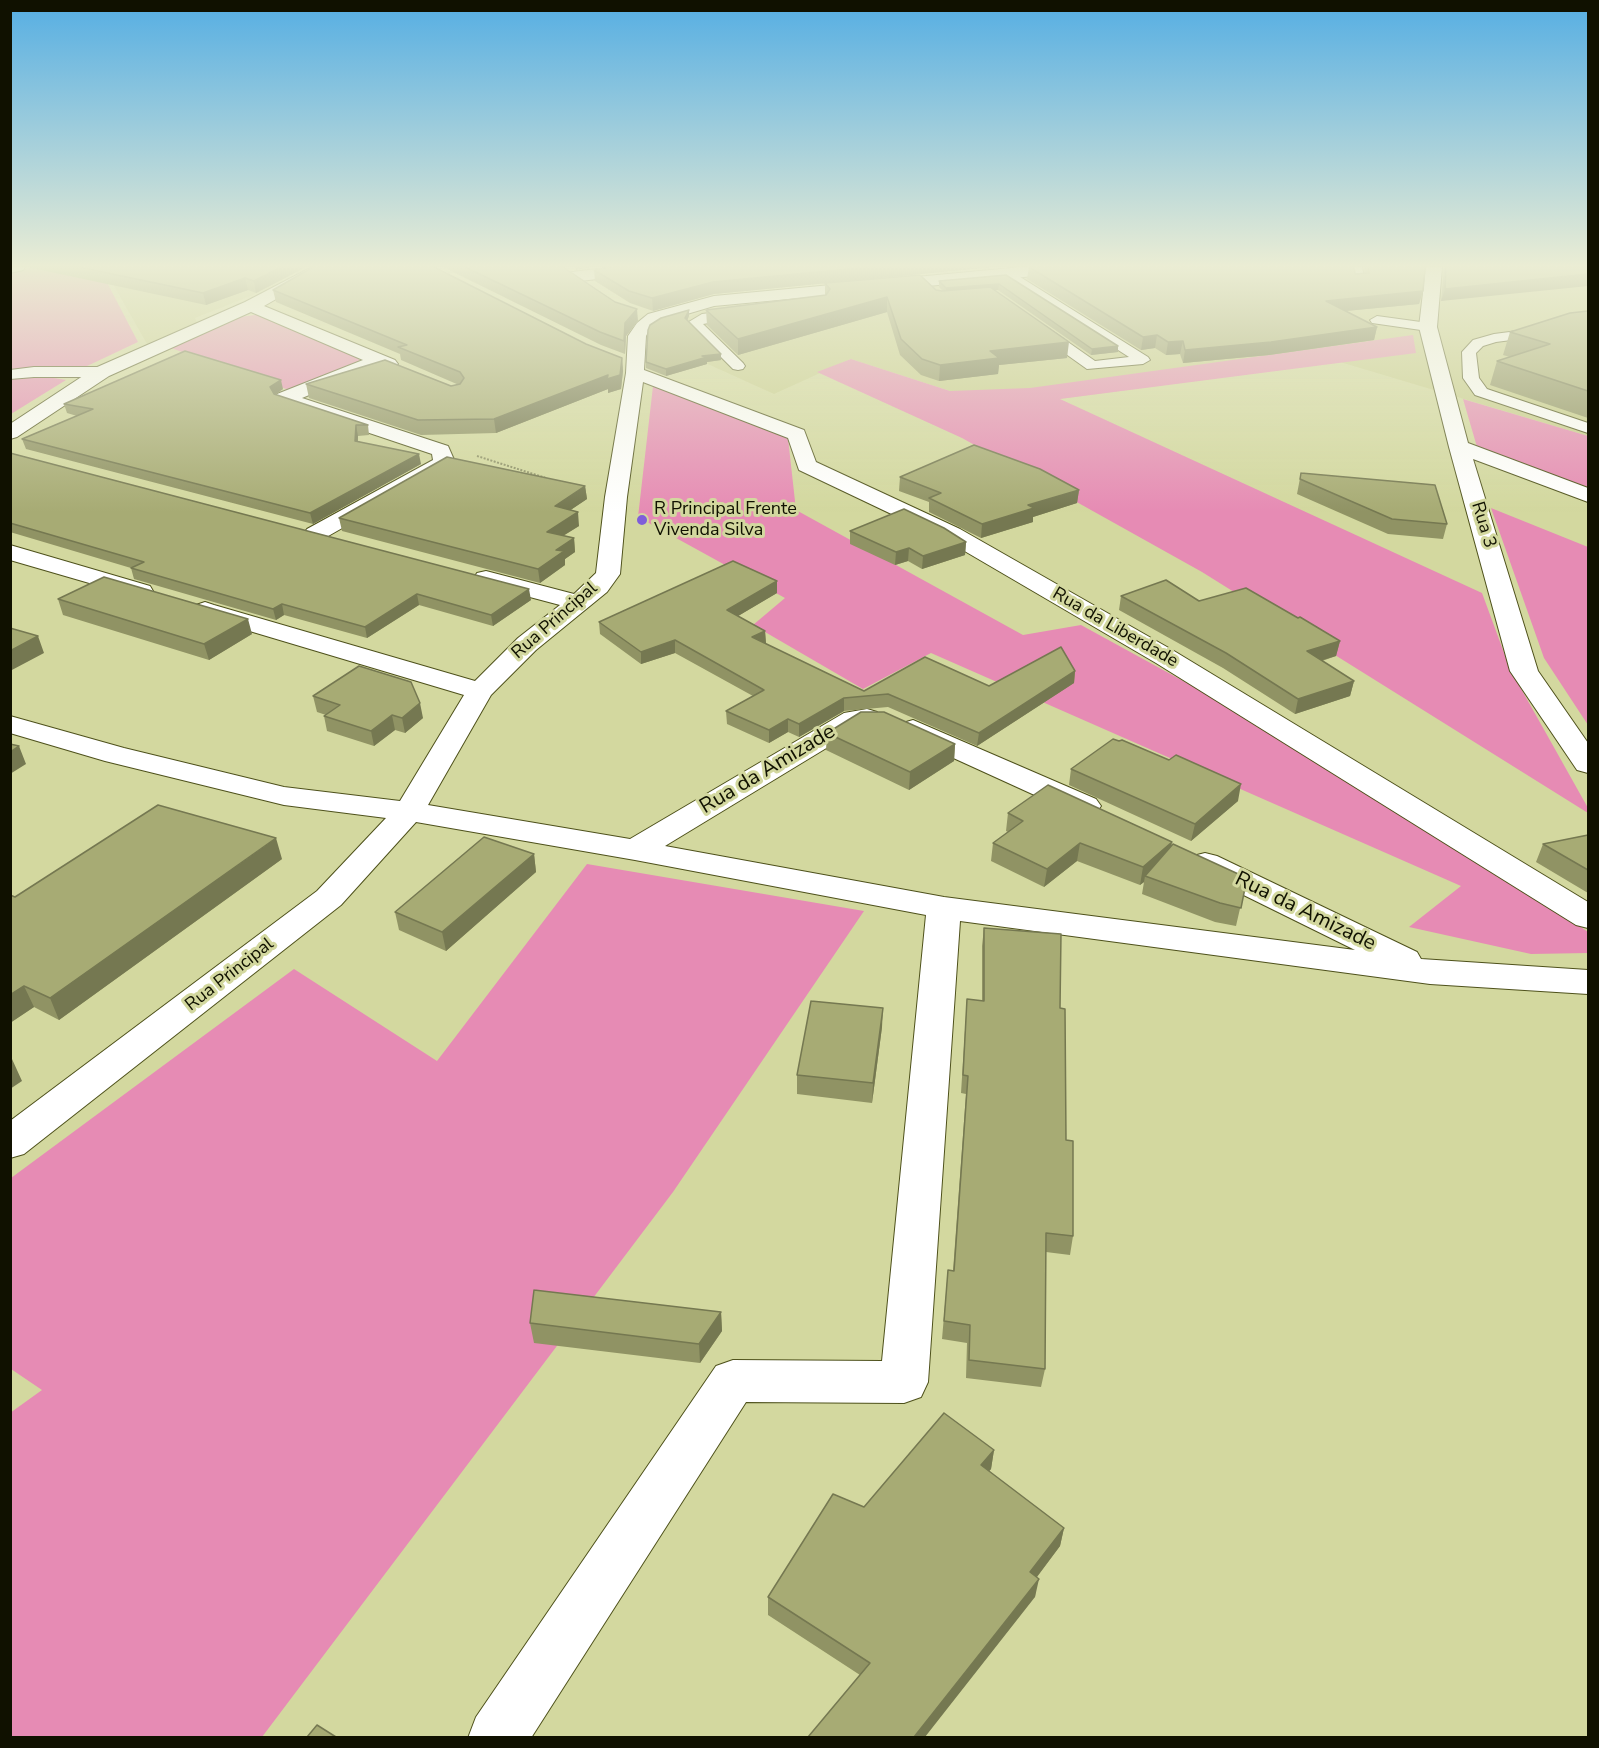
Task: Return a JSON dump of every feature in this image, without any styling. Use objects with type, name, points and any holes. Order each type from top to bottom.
[{"type":"street","points":[[10,433],[102,372],[155,349]]},
{"type":"street","points":[[352,349],[400,369]]},
{"type":"street","name":"Rua Principal","points":[[10,1143],[329,898],[409,811],[480,691],[527,644],[598,587],[608,574],[629,366],[634,349]]},
{"type":"street","name":"Rua 3","points":[[1434,349],[1524,671],[1588,764]]},
{"type":"street","points":[[315,534],[444,462],[441,450],[284,398],[379,360]]},
{"type":"street","name":"Rua da Liberdade","points":[[629,366],[797,434],[806,466],[952,534],[1166,657],[1588,916]]},
{"type":"street","points":[[1460,447],[1588,495]]},
{"type":"street","points":[[292,528],[349,543]]},
{"type":"street","points":[[10,552],[480,691]]},
{"type":"street","points":[[463,572],[578,602]]},
{"type":"street","name":"Rua da Amizade","points":[[634,850],[854,719],[888,718],[1113,819]]},
{"type":"street","points":[[10,724],[115,755],[284,796],[409,811],[944,908],[1430,972],[1588,982]]},
{"type":"street","name":"Rua da Amizade","points":[[1176,849],[1430,972]]},
{"type":"street","points":[[497,1737],[733,1381],[904,1382],[944,908]]},
{"type":"lane","points":[[721,349],[738,366]]},
{"type":"lane","points":[[1067,349],[1092,366],[1143,360],[1125,349]]},
{"type":"lane","points":[[1472,349],[1469,352],[1471,378],[1481,392],[1588,428]]},
{"type":"lane","points":[[10,375],[102,372]]},
{"type":"path","points":[[441,450],[484,457],[546,478]]},
{"type":"shaded area","points":[[11,349],[124,349],[85,367],[11,372]]},
{"type":"shaded area","points":[[173,349],[339,349],[358,357],[360,362],[289,390]]},
{"type":"shaded area","points":[[674,349],[1588,349],[1588,436],[1340,362],[1059,399],[950,391],[851,359],[774,394]]},
{"type":"shaded area","points":[[1315,349],[1415,349],[1416,353],[1060,399],[1482,593],[1510,669],[1588,808],[1588,813],[1202,572],[962,438],[817,372],[851,359],[950,391],[1030,388]]},
{"type":"shaded area","points":[[36,375],[66,380],[11,414],[10,378]]},
{"type":"shaded area","points":[[653,386],[788,438],[796,510],[1023,635],[1081,625],[1406,803],[1588,932],[1588,953],[1531,954],[1409,927],[1461,886],[931,653],[863,689],[753,625],[785,598],[638,517]]},
{"type":"shaded area","points":[[1463,399],[1588,436],[1588,487],[1500,458],[1477,447]]},
{"type":"shaded area","points":[[1491,508],[1588,547],[1588,725],[1544,658]]},
{"type":"shaded area","points":[[587,864],[864,911],[673,1192],[262,1737],[11,1737],[10,1413],[42,1390],[11,1369],[11,1178],[294,969],[437,1061]]},
{"type":"building","points":[[402,349],[598,349],[622,358],[620,375],[607,379],[608,375],[494,419],[418,420],[306,384],[385,360],[451,386],[460,384],[464,378],[460,372]]},
{"type":"building","points":[[647,349],[716,349],[721,354],[702,356],[707,357],[666,369],[646,362]]},
{"type":"building","points":[[911,349],[1011,349],[990,351],[999,358],[940,365],[922,359]]},
{"type":"building","points":[[1536,349],[1588,349],[1588,391],[1497,361]]},
{"type":"building","points":[[185,351],[281,380],[270,387],[274,394],[368,425],[356,425],[355,441],[419,454],[310,513],[22,439],[93,409],[64,404]]},
{"type":"building","points":[[974,445],[1040,469],[1079,490],[1028,505],[1034,508],[982,524],[929,498],[941,493],[900,477]]},
{"type":"building","points":[[10,453],[529,589],[491,615],[417,594],[365,627],[282,604],[273,609],[131,568],[144,562],[10,523]]},
{"type":"building","points":[[447,457],[585,486],[555,506],[578,512],[547,532],[574,538],[556,550],[564,551],[538,569],[339,518]]},
{"type":"building","points":[[1301,473],[1435,485],[1447,524],[1392,519],[1300,479]]},
{"type":"building","points":[[904,509],[944,528],[966,542],[923,556],[909,548],[896,552],[850,531]]},
{"type":"building","points":[[733,561],[777,581],[727,610],[765,631],[752,637],[864,691],[925,657],[989,686],[1061,647],[1075,671],[979,733],[888,694],[844,698],[799,724],[788,719],[769,730],[726,711],[764,690],[675,640],[641,652],[599,622]]},
{"type":"building","points":[[104,577],[248,619],[204,644],[58,599]]},
{"type":"building","points":[[1166,580],[1199,601],[1246,588],[1298,618],[1300,617],[1340,641],[1307,651],[1354,681],[1298,699],[1226,653],[1121,596]]},
{"type":"building","points":[[10,628],[38,636],[10,651]]},
{"type":"building","points":[[359,666],[411,682],[420,703],[402,718],[392,715],[371,731],[324,716],[340,705],[313,696]]},
{"type":"building","points":[[861,712],[884,712],[955,744],[910,772],[827,733]]},
{"type":"building","points":[[1113,739],[1122,740],[1169,760],[1176,755],[1241,784],[1195,824],[1071,769]]},
{"type":"building","points":[[10,744],[19,746],[10,752]]},
{"type":"building","points":[[1048,785],[1172,842],[1143,867],[1080,843],[1047,869],[993,843],[1023,821],[1008,813]]},
{"type":"building","points":[[158,805],[276,838],[50,998],[24,986],[10,995],[10,895],[15,897]]},
{"type":"building","points":[[1588,835],[1588,870],[1543,844]]},
{"type":"building","points":[[484,837],[534,854],[442,932],[395,912]]},
{"type":"building","points":[[1173,844],[1247,878],[1241,908],[1220,903],[1145,876]]},
{"type":"building","points":[[984,928],[1061,934],[1060,1008],[1065,1009],[1066,1140],[1073,1141],[1073,1236],[1046,1233],[1045,1369],[969,1360],[970,1325],[944,1321],[948,1270],[954,1271],[968,1076],[963,1075],[967,999],[984,1001]]},
{"type":"building","points":[[811,1001],[883,1008],[873,1083],[797,1075]]},
{"type":"building","points":[[534,1290],[721,1312],[699,1344],[530,1323]]},
{"type":"building","points":[[944,1413],[994,1450],[981,1465],[1064,1528],[1030,1572],[1039,1579],[914,1737],[808,1737],[870,1663],[768,1597],[833,1494],[864,1507]]},
{"type":"building","points":[[317,1725],[336,1737],[307,1737]]},
{"type":"place","name":"R Principal Frente Vivenda Silva","points":[[642,520]]}]
